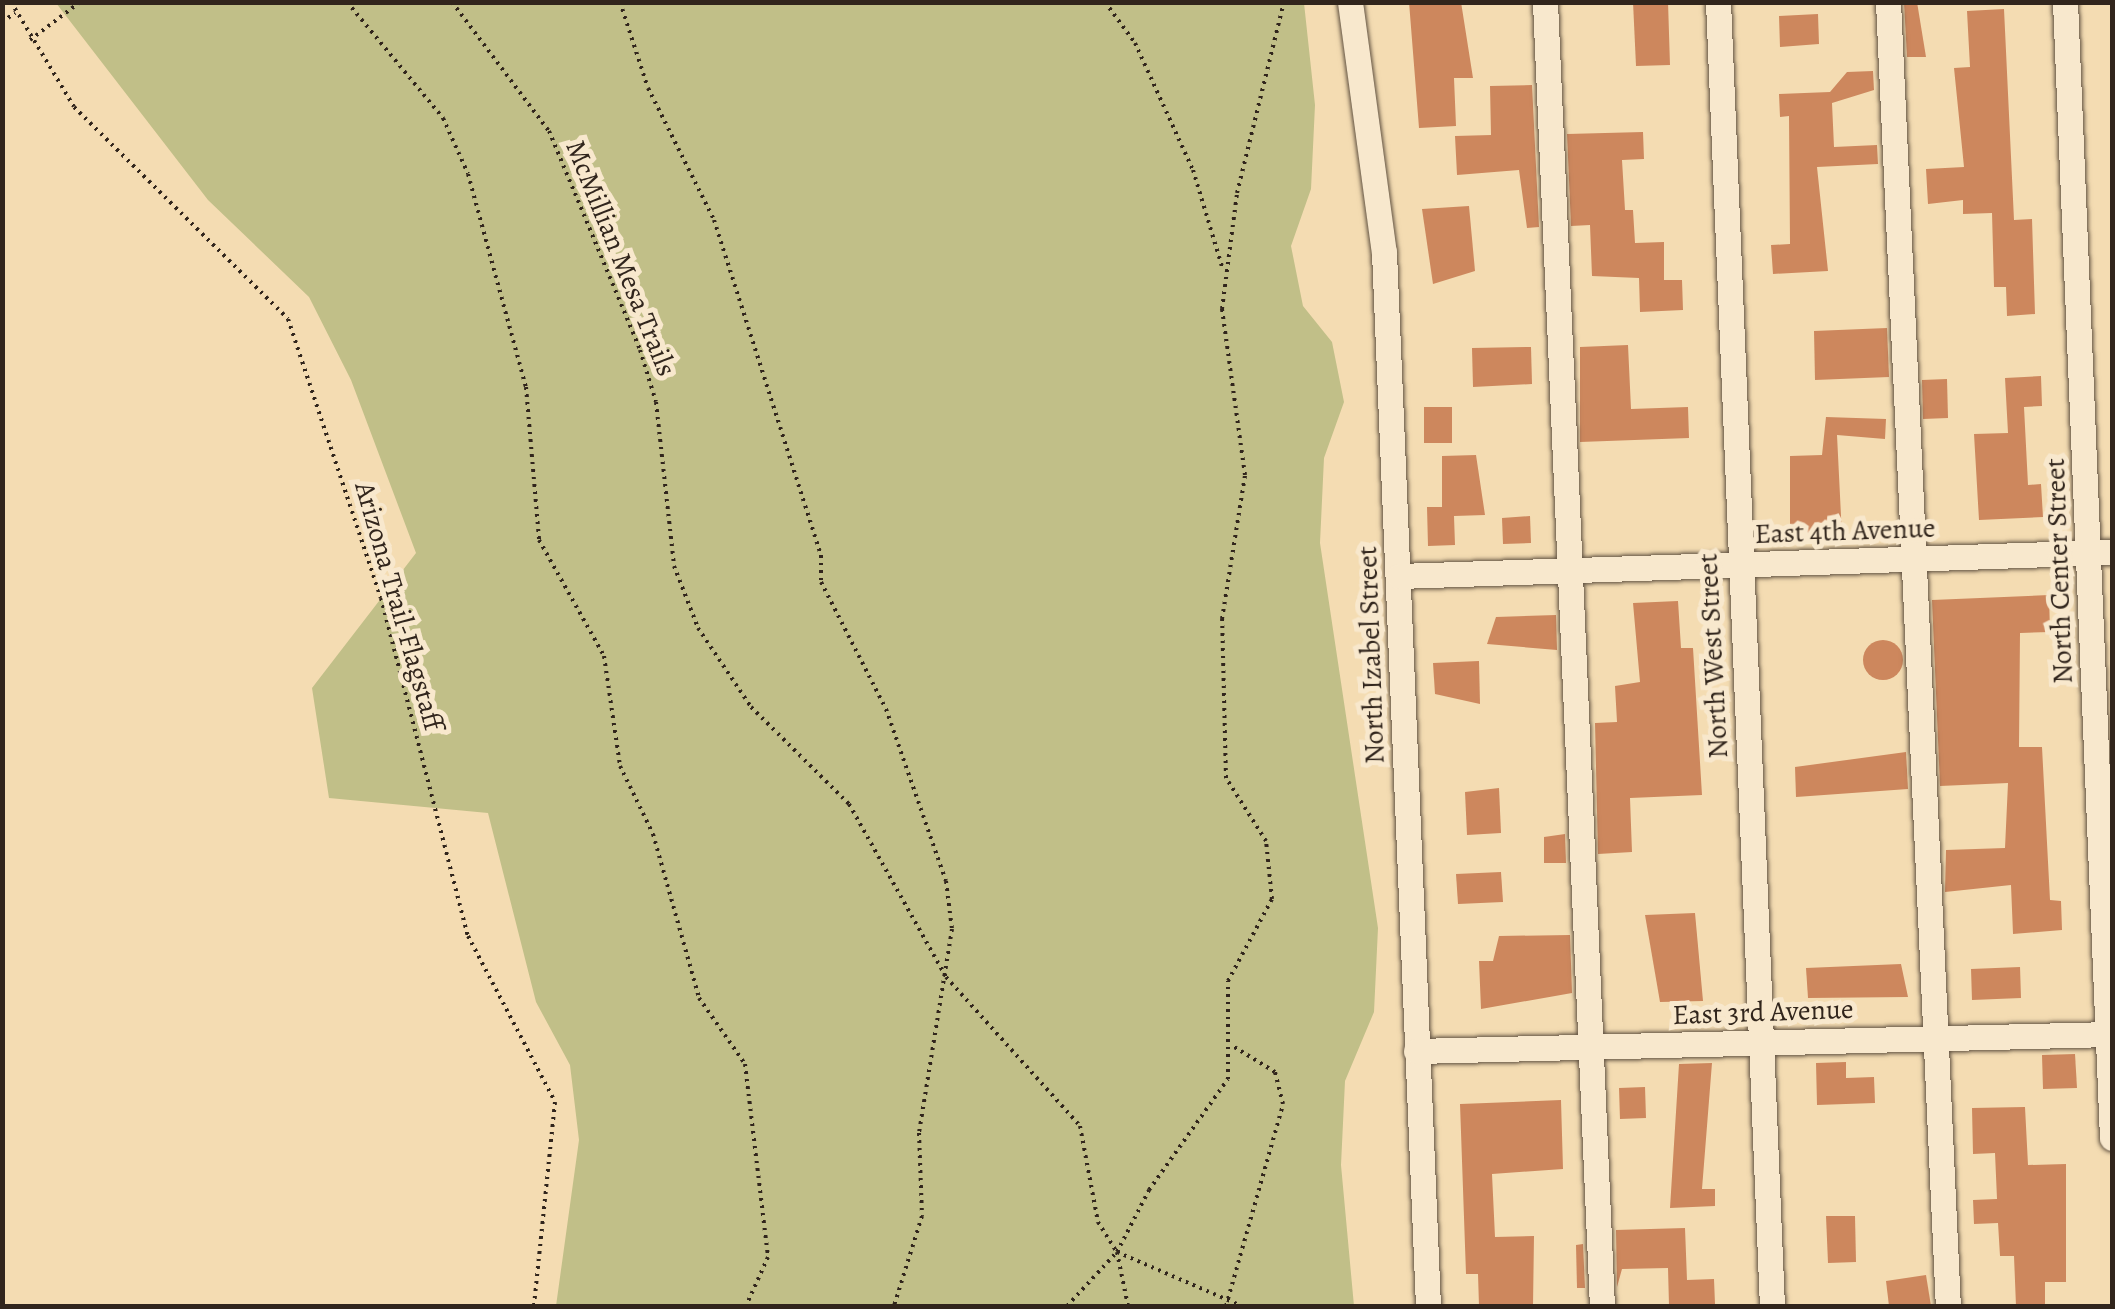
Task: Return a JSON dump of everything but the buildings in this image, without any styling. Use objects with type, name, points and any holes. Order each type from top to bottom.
[{"type":"street","name":"North Izabel Street","points":[[1350,2],[1384,252],[1428,1306]]},
{"type":"street","points":[[1545,2],[1602,1306]]},
{"type":"street","name":"North West Street","points":[[1718,2],[1772,1306]]},
{"type":"street","points":[[1888,2],[1948,1306]]},
{"type":"street","name":"North Center Street","points":[[2065,2],[2101,553],[2112,1138]]},
{"type":"street","name":"East 4th Avenue","points":[[1399,576],[2101,553]]},
{"type":"street","name":"East 3rd Avenue","points":[[1416,1051],[2110,1034]]},
{"type":"path","name":"Arizona Trail-Flagstaff","points":[[10,2],[74,108],[288,320],[381,598],[468,936],[555,1102],[534,1306]]},
{"type":"path","points":[[30,40],[80,2]]},
{"type":"path","points":[[347,2],[443,118],[468,174],[526,387],[540,540],[604,656],[620,766],[653,834],[700,998],[745,1064],[768,1257],[746,1306]]},
{"type":"path","name":"McMillian Mesa Trails","points":[[452,2],[549,132],[640,350],[656,402],[674,566],[698,628],[752,707],[848,804],[946,977],[1080,1126],[1098,1222],[1118,1252],[1128,1306]]},
{"type":"path","points":[[620,2],[648,88],[714,220],[821,554],[821,582],[886,710],[939,858],[952,929],[919,1133],[919,1237],[894,1306]]},
{"type":"path","points":[[1067,1306],[1118,1252],[1148,1190],[1228,1078],[1228,981],[1272,899],[1273,862],[1226,778],[1222,618],[1245,475],[1224,272],[1193,170],[1136,43],[1105,2]]},
{"type":"path","points":[[1224,272],[1284,2]]},
{"type":"path","points":[[2,22],[15,13]]},
{"type":"path","points":[[1226,1306],[1283,1104],[1274,1072],[1231,1045]]},
{"type":"path","points":[[1118,1252],[1242,1306]]},
{"type":"shaded area","points":[[56,3],[1304,3],[1315,105],[1311,189],[1291,246],[1303,306],[1332,342],[1344,402],[1324,458],[1320,543],[1378,928],[1374,1012],[1345,1081],[1341,1165],[1354,1306],[556,1306],[579,1140],[570,1065],[536,1002],[488,813],[329,798],[312,688],[416,553],[351,380],[309,297],[208,200]]}]
